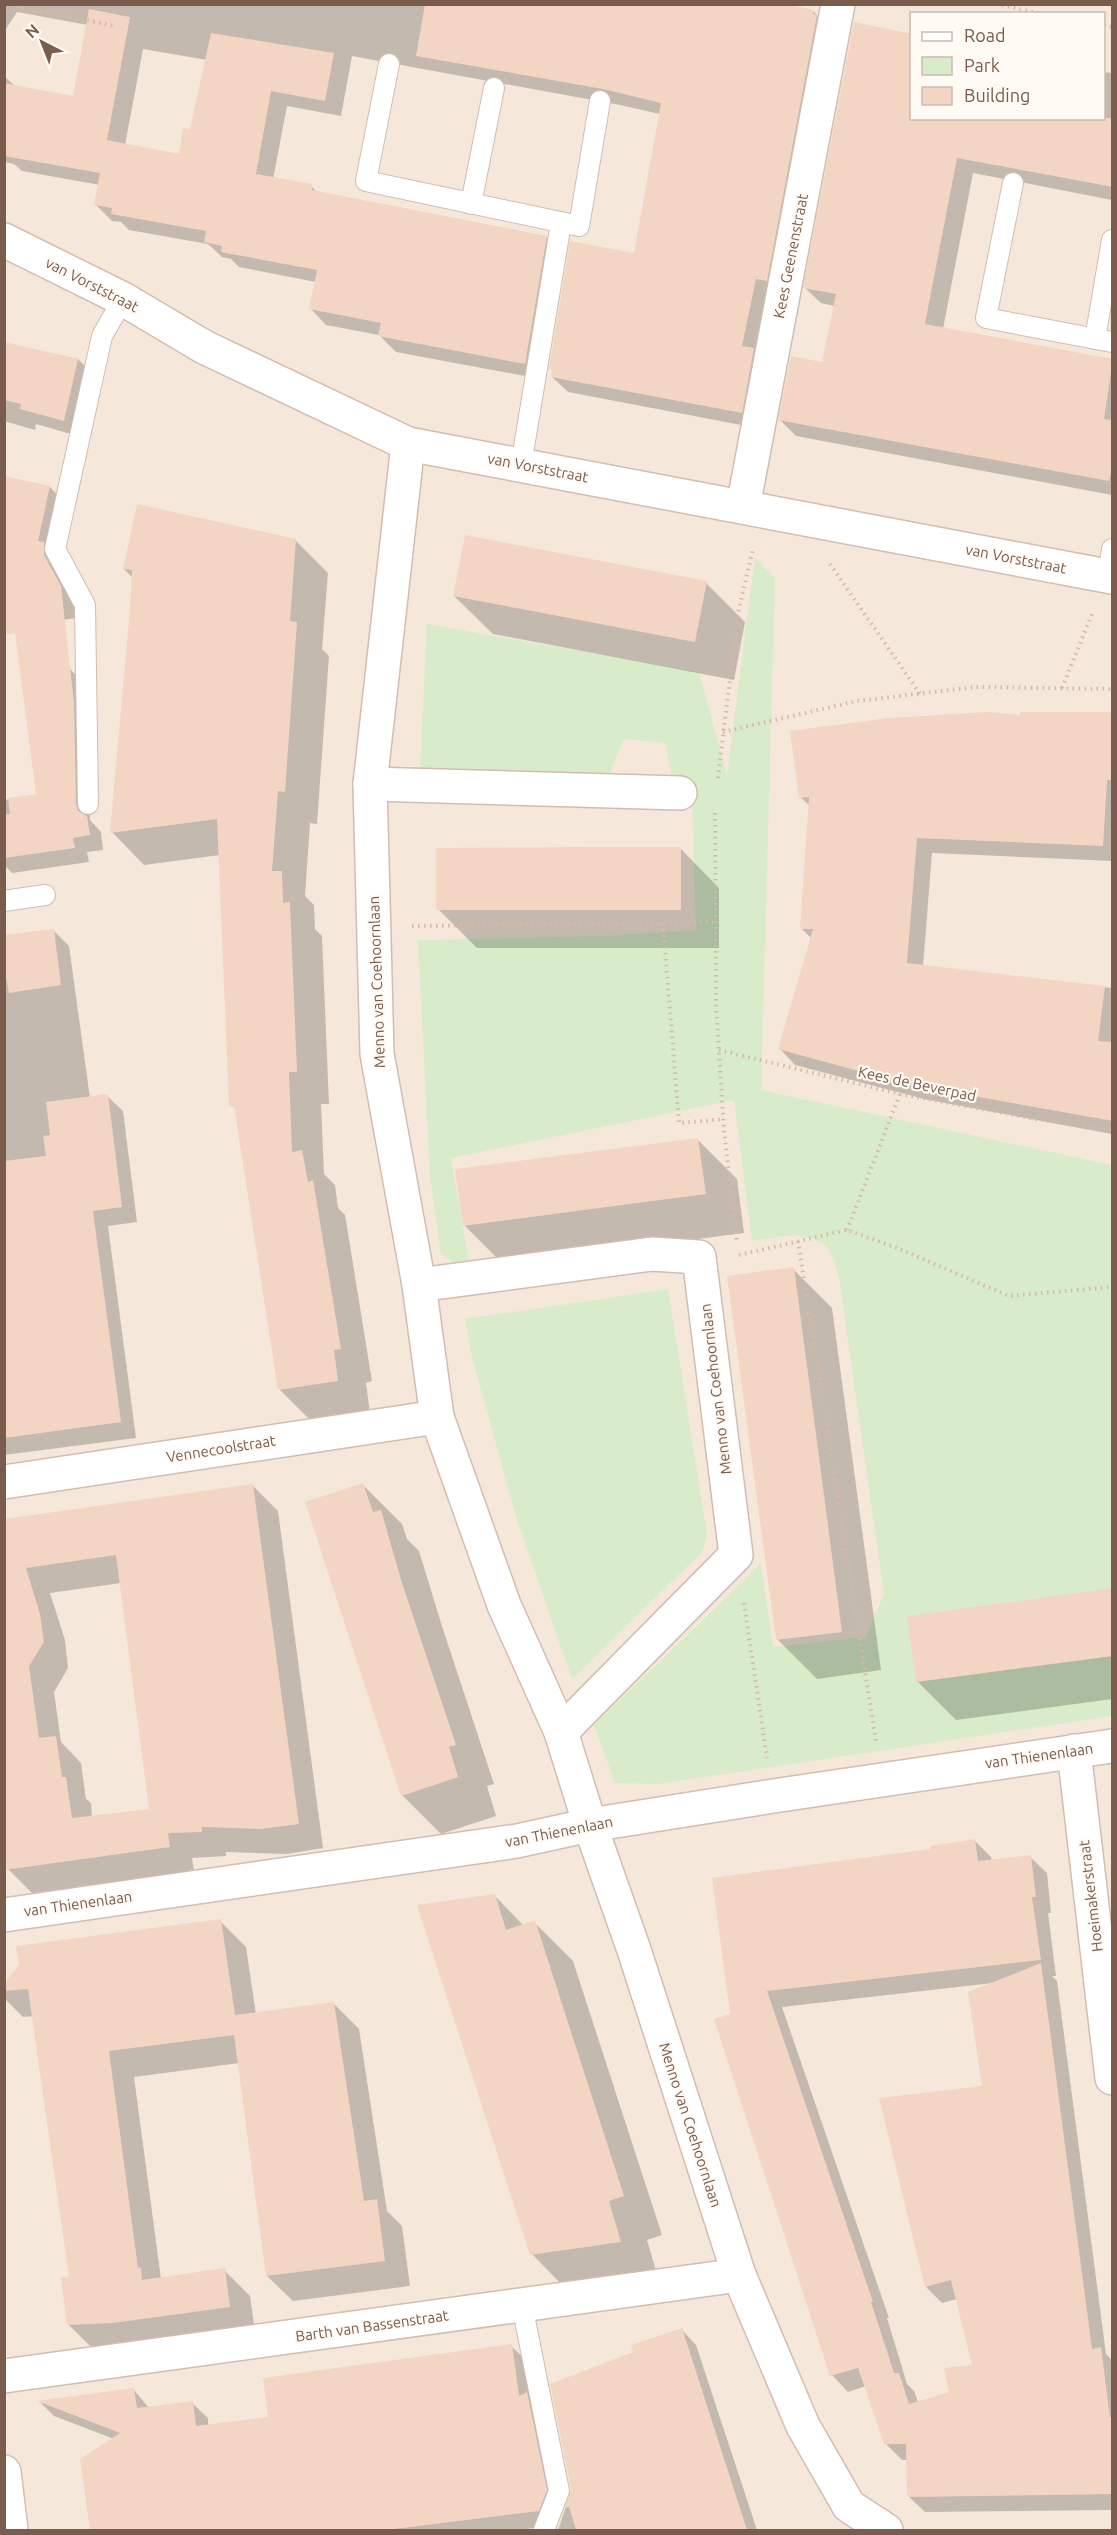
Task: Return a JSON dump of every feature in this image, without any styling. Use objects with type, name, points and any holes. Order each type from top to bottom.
[{"type":"street","name":"Kees Geenenstraat","points":[[752,509],[838,4]]},
{"type":"street","name":"van Vorststraat","points":[[4,240],[123,299],[204,347],[408,444],[752,509],[1111,567]]},
{"type":"street","name":"Menno van Coehoornlaan","points":[[408,444],[370,784],[376,1054],[419,1285],[437,1417],[504,1605],[561,1732],[739,2275],[803,2426],[849,2506],[886,2530]]},
{"type":"street","points":[[370,784],[680,793]]},
{"type":"street","points":[[419,1285],[652,1254],[699,1257]]},
{"type":"street","name":"Menno van Coehoornlaan","points":[[699,1257],[736,1555]]},
{"type":"street","name":"Vennecoolstraat","points":[[4,1482],[437,1417]]},
{"type":"street","points":[[561,1732],[736,1555]]},
{"type":"street","name":"van Thienenlaan","points":[[4,1915],[517,1841],[590,1825],[882,1778],[1113,1746]]},
{"type":"street","name":"Hoeimakerstraat","points":[[1074,1751],[1113,2078]]},
{"type":"street","name":"Barth van Bassenstraat","points":[[4,2376],[739,2275]]},
{"type":"street","points":[[4,2472],[11,2530]]},
{"type":"lane","points":[[389,64],[366,181],[561,223],[579,226],[600,102]]},
{"type":"lane","points":[[471,204],[494,88]]},
{"type":"lane","points":[[1013,183],[986,318],[1104,341],[1113,240]]},
{"type":"lane","points":[[521,465],[561,223]]},
{"type":"lane","points":[[88,804],[85,605],[55,549],[102,336],[123,299]]},
{"type":"lane","points":[[4,901],[45,895]]},
{"type":"lane","points":[[522,2305],[559,2491],[543,2530]]},
{"type":"path","points":[[5,4],[116,26]]},
{"type":"path","points":[[996,4],[1033,12]]},
{"type":"path","points":[[717,786],[752,509]]},
{"type":"path","points":[[798,517],[920,694]]},
{"type":"path","points":[[1062,688],[1111,567]]},
{"type":"path","points":[[723,732],[857,701],[976,687],[1113,689]]},
{"type":"path","points":[[715,808],[714,922],[719,1050],[739,1255]]},
{"type":"path","points":[[373,926],[714,922]]},
{"type":"path","points":[[663,923],[679,1123],[724,1119]]},
{"type":"path","name":"Kees de Beverpad","points":[[719,1050],[900,1094],[1035,1119],[1113,1130]]},
{"type":"path","points":[[847,1230],[900,1094]]},
{"type":"path","points":[[699,1257],[739,1255],[847,1230],[895,1247],[1009,1296],[1113,1287]]},
{"type":"path","points":[[798,1241],[882,1778]]},
{"type":"path","points":[[736,1555],[773,1796]]},
{"type":"shaded area","points":[[5,5],[1112,5],[1112,2530],[5,2530]]},
{"type":"green space","points":[[755,558],[775,578],[761,1090],[1112,1165],[1112,1716],[658,1784],[615,1783],[594,1725],[761,1564],[773,1647],[866,1637],[884,1594],[839,1277],[829,1250],[813,1238],[782,1236],[752,1241],[734,1100],[451,1158],[471,1273],[441,1254],[430,1176],[418,940],[604,936],[696,930],[692,797],[674,790],[665,743],[624,739],[608,776],[420,771],[427,624],[699,672],[727,775]]},
{"type":"green space","points":[[668,1289],[707,1535],[702,1552],[572,1679],[517,1520],[472,1357],[465,1319]]},
{"type":"building","points":[[425,4],[787,4],[813,10],[813,14],[817,15],[767,281],[756,279],[742,346],[754,348],[742,413],[551,377],[552,370],[549,369],[570,241],[634,253],[661,103],[603,89],[416,56]]},
{"type":"building","points":[[89,9],[130,17],[107,140],[179,154],[183,128],[190,129],[211,33],[334,53],[325,101],[271,91],[256,174],[312,184],[312,190],[547,236],[525,364],[378,336],[381,323],[309,309],[317,270],[221,252],[222,246],[204,242],[206,231],[111,214],[112,208],[94,205],[100,173],[4,156],[4,83],[73,96]]},
{"type":"building","points":[[854,22],[910,34],[910,120],[1105,120],[1105,118],[1113,118],[1113,187],[957,158],[925,324],[1113,359],[1104,419],[1113,420],[1113,462],[1109,481],[778,420],[791,356],[822,362],[836,294],[803,288]]},
{"type":"building","points":[[4,342],[78,359],[64,421],[20,409],[21,404],[4,400]]},
{"type":"building","points":[[4,476],[50,486],[38,541],[44,542],[44,555],[61,586],[74,703],[76,804],[78,811],[87,816],[90,835],[73,838],[75,848],[4,858],[4,815],[10,814],[8,798],[36,794],[15,633],[4,635]]},
{"type":"building","points":[[137,504],[296,539],[290,621],[297,622],[285,792],[278,791],[272,871],[282,871],[283,903],[290,902],[297,1072],[289,1072],[292,1152],[302,1150],[308,1182],[313,1180],[341,1349],[334,1350],[338,1381],[278,1390],[234,1106],[229,1106],[217,819],[110,833],[132,570],[123,569]]},
{"type":"building","points":[[465,535],[707,581],[695,642],[453,596]]},
{"type":"building","points":[[987,712],[1020,715],[1020,712],[1113,712],[1113,780],[1107,780],[1103,846],[917,838],[907,963],[1105,986],[1098,1041],[1113,1042],[1113,1121],[906,1084],[778,1049],[813,929],[800,929],[809,797],[799,798],[790,731],[889,718]]},
{"type":"building","points":[[681,847],[681,910],[436,910],[436,848]]},
{"type":"building","points":[[54,929],[61,985],[9,993],[4,966],[4,935]]},
{"type":"building","points":[[108,1094],[122,1207],[93,1211],[121,1422],[4,1438],[4,1161],[46,1156],[43,1136],[50,1135],[46,1102]]},
{"type":"building","points":[[698,1138],[706,1194],[463,1226],[455,1169]]},
{"type":"building","points":[[794,1267],[842,1632],[776,1640],[727,1276]]},
{"type":"building","points":[[363,1483],[373,1512],[381,1510],[402,1583],[456,1745],[449,1747],[458,1777],[401,1796],[305,1502]]},
{"type":"building","points":[[253,1484],[299,1824],[261,1829],[202,1827],[202,1832],[168,1833],[170,1847],[4,1870],[4,1519]],"holes":[[[116,1555],[149,1809],[72,1818],[66,1777],[62,1777],[56,1736],[39,1738],[29,1666],[44,1642],[40,1614],[26,1568]]]},
{"type":"building","points":[[1113,1588],[1113,1656],[916,1682],[907,1616]]},
{"type":"building","points":[[975,1839],[978,1861],[1031,1855],[1036,1897],[1032,1897],[1041,1960],[767,1991],[873,2302],[871,2302],[894,2373],[899,2373],[909,2404],[949,2392],[944,2368],[972,2365],[951,2280],[925,2287],[879,2098],[982,2086],[968,1992],[1041,1963],[1092,2349],[1101,2347],[1110,2417],[1113,2417],[1113,2494],[907,2497],[906,2444],[884,2444],[858,2368],[830,2376],[714,2019],[730,2014],[712,1878],[930,1849],[930,1846]]},
{"type":"building","points":[[495,1894],[506,1930],[535,1920],[624,2196],[609,2201],[621,2242],[530,2255],[417,1905]]},
{"type":"building","points":[[221,1919],[235,2015],[334,2002],[364,2201],[377,2199],[385,2261],[266,2276],[234,2035],[109,2051],[138,2268],[141,2267],[142,2280],[225,2268],[230,2307],[113,2323],[67,2325],[61,2278],[69,2277],[28,1989],[4,1991],[4,1983],[19,1965],[16,1946]]},
{"type":"building","points":[[682,2328],[747,2530],[576,2530],[569,2507],[565,2508],[571,2489],[550,2384],[633,2352],[631,2345]]},
{"type":"building","points":[[512,2344],[519,2396],[527,2392],[547,2490],[539,2511],[386,2530],[90,2530],[80,2459],[120,2433],[37,2401],[134,2388],[137,2408],[193,2401],[196,2426],[268,2417],[263,2378]]}]
